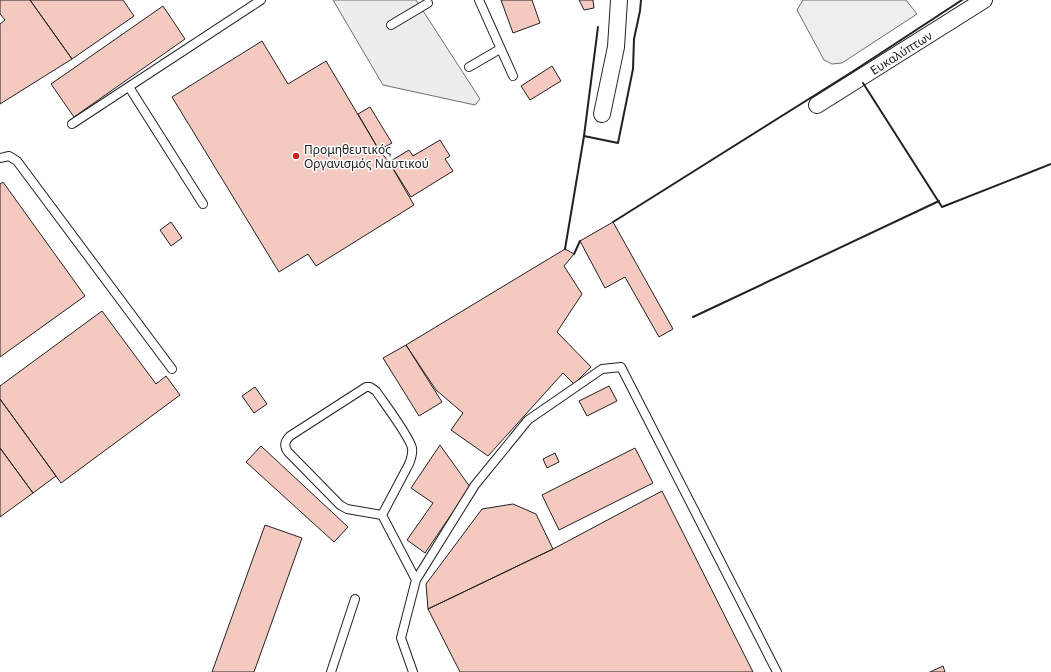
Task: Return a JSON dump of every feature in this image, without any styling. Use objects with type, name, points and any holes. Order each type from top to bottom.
[{"type":"street","points":[[602,114],[616,48],[619,0]]},
{"type":"street","name":"Ευκαλύπτων","points":[[817,105],[984,0]]},
{"type":"lane","points":[[72,124],[261,0]]},
{"type":"lane","points":[[479,0],[513,76]]},
{"type":"lane","points":[[391,25],[428,3]]},
{"type":"lane","points":[[469,67],[500,49]]},
{"type":"lane","points":[[129,87],[203,204]]},
{"type":"lane","points":[[0,158],[9,156],[17,161],[172,369]]},
{"type":"lane","points":[[413,672],[401,638],[416,580],[475,485],[528,420],[602,369],[621,367],[777,672]]},
{"type":"lane","points":[[366,387],[370,387],[376,391],[408,437],[412,448],[409,464],[382,515],[348,509],[340,505],[288,452],[285,444],[286,440],[290,436],[366,387]]},
{"type":"lane","points":[[382,515],[416,580]]},
{"type":"lane","points":[[331,672],[355,599]]},
{"type":"shaded area","points":[[333,0],[416,0],[480,99],[475,105],[383,85]]},
{"type":"shaded area","points":[[803,0],[906,0],[917,14],[842,63],[832,64],[824,60],[797,10]]},
{"type":"building","points":[[0,0],[30,0],[72,59],[0,104],[0,24],[5,20],[0,14]]},
{"type":"building","points":[[30,0],[123,0],[134,16],[72,59]]},
{"type":"building","points":[[501,0],[532,0],[540,23],[513,33]]},
{"type":"building","points":[[579,0],[593,0],[594,8],[584,10]]},
{"type":"building","points":[[163,6],[185,39],[74,117],[51,84]]},
{"type":"building","name":"Προμηθευτικός Οργανισμός Ναυτικού","points":[[262,41],[288,84],[326,61],[414,205],[316,266],[308,254],[279,272],[172,97]]},
{"type":"building","points":[[552,66],[561,81],[530,100],[521,86]]},
{"type":"building","points":[[370,107],[392,143],[379,150],[358,114]]},
{"type":"building","points":[[440,140],[450,156],[445,159],[453,171],[411,197],[389,162],[409,150],[413,156]]},
{"type":"building","points":[[3,182],[85,296],[0,357],[0,184]]},
{"type":"building","points":[[171,222],[182,238],[171,246],[160,230]]},
{"type":"building","points":[[613,222],[673,329],[659,337],[625,277],[605,288],[580,241]]},
{"type":"building","points":[[565,249],[574,254],[564,266],[582,294],[557,332],[591,367],[574,384],[563,373],[488,456],[451,430],[463,413],[436,390],[406,345]]},
{"type":"building","points":[[102,311],[156,384],[166,376],[180,395],[61,483],[0,399],[0,386]]},
{"type":"building","points":[[406,345],[442,402],[419,416],[383,358]]},
{"type":"building","points":[[609,386],[617,401],[587,416],[579,401]]},
{"type":"building","points":[[255,387],[267,404],[254,413],[242,396]]},
{"type":"building","points":[[0,399],[56,476],[33,493],[0,448]]},
{"type":"building","points":[[440,445],[470,487],[425,553],[407,540],[433,503],[411,488]]},
{"type":"building","points":[[261,446],[348,527],[334,542],[246,462]]},
{"type":"building","points":[[0,448],[33,493],[0,517]]},
{"type":"building","points":[[635,448],[653,483],[559,530],[542,495]]},
{"type":"building","points":[[555,453],[559,462],[547,468],[543,459]]},
{"type":"building","points":[[662,491],[753,672],[460,672],[428,609],[553,549]]},
{"type":"building","points":[[513,504],[536,514],[553,549],[428,609],[426,584],[482,509]]},
{"type":"building","points":[[265,525],[302,538],[254,672],[212,672]]},
{"type":"building","points":[[943,666],[945,672],[930,672]]},
{"type":"wall","points":[[565,249],[584,136],[618,143],[633,69],[634,39],[641,0]]},
{"type":"wall","points":[[613,222],[855,70],[962,0]]},
{"type":"wall","points":[[584,136],[598,27]]},
{"type":"wall","points":[[863,83],[942,207],[1051,164]]},
{"type":"wall","points":[[693,317],[939,201]]},
{"type":"wall","points":[[574,254],[580,241]]},
{"type":"place","name":"Προμηθευτικός Οργανισμός Ναυτικού","points":[[296,156]]}]
